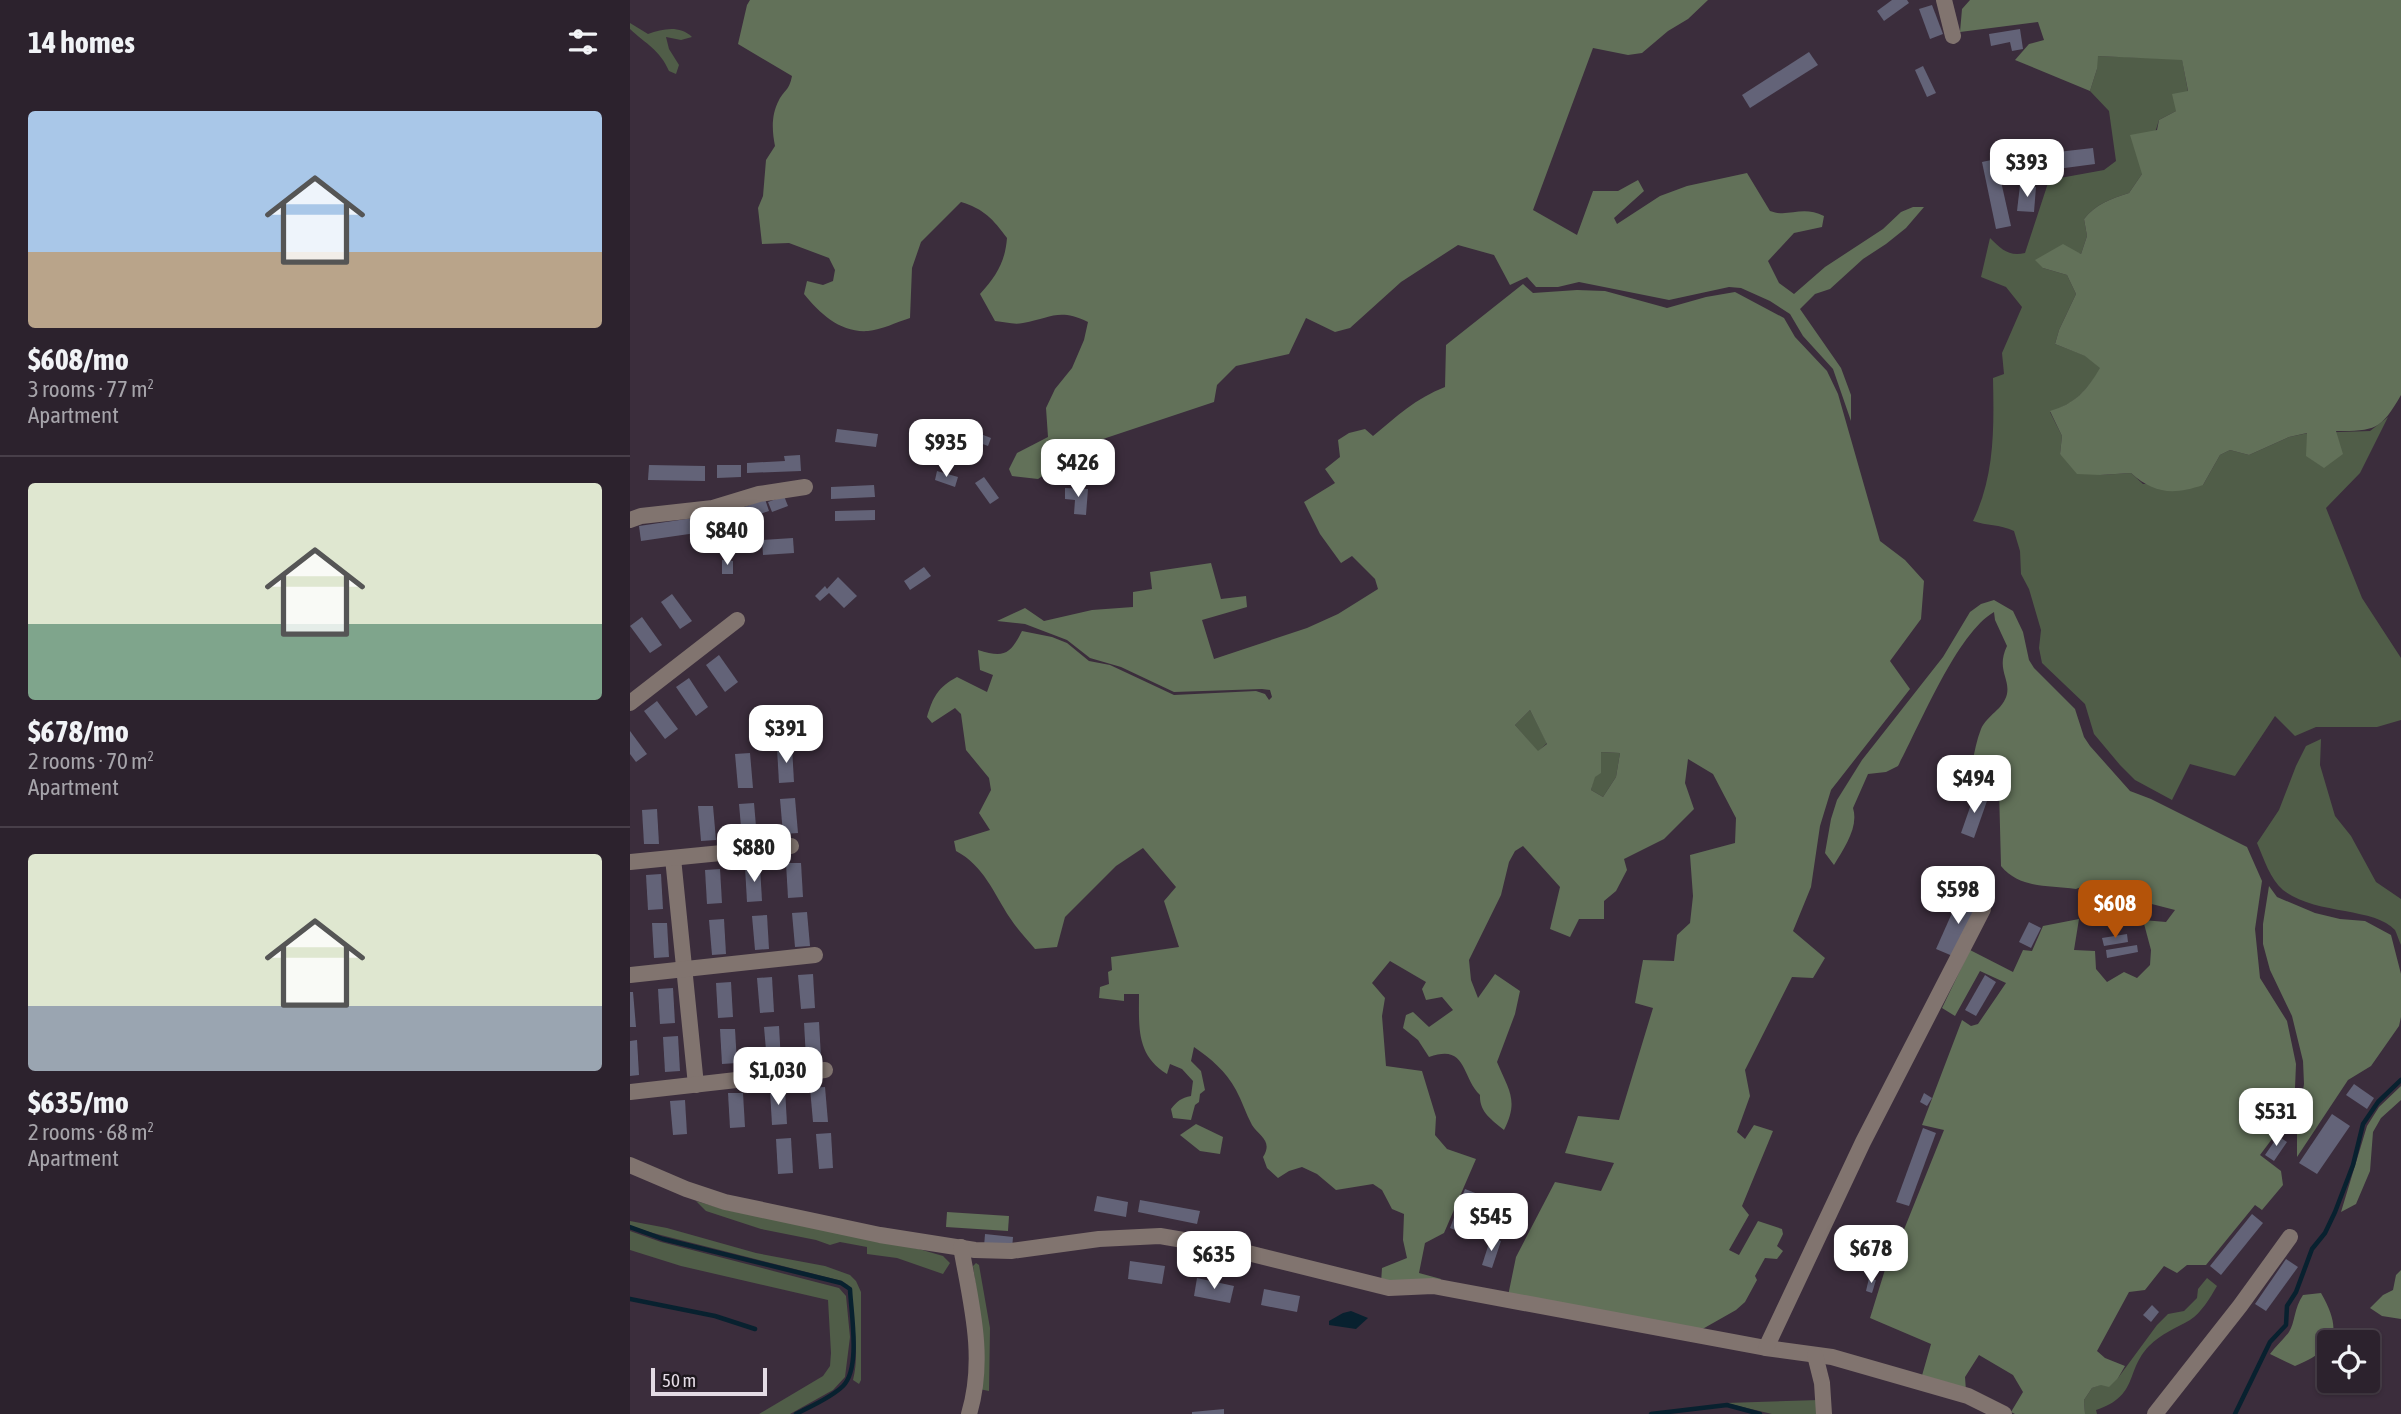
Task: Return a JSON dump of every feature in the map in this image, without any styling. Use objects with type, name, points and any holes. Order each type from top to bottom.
[{"type":"street","points":[[1944,0],[1952,36]]},
{"type":"street","points":[[630,520],[641,516],[713,508],[759,494],[805,487]]},
{"type":"street","points":[[630,702],[737,620]]},
{"type":"street","points":[[630,862],[791,846]]},
{"type":"street","points":[[673,858],[696,1085]]},
{"type":"street","points":[[1766,1348],[1863,1142],[1983,909]]},
{"type":"street","points":[[630,975],[816,956]]},
{"type":"street","points":[[630,1092],[825,1070]]},
{"type":"street","points":[[630,1165],[725,1202],[880,1235],[961,1247],[1011,1251],[1131,1236],[1184,1238],[1389,1288],[1433,1286],[1766,1348],[1832,1357],[1968,1396],[2004,1414]]},
{"type":"street","points":[[2155,1414],[2290,1237]]},
{"type":"street","points":[[961,1247],[978,1342],[976,1376],[969,1414]]},
{"type":"street","points":[[1815,1355],[1822,1383],[1824,1414]]},
{"type":"green space","points":[[750,0],[1708,0],[1688,19],[1668,31],[1642,53],[1628,55],[1593,48],[1533,210],[1577,235],[1593,191],[1618,191],[1638,180],[1644,191],[1614,218],[1617,224],[1660,196],[1687,186],[1747,173],[1770,211],[1802,211],[1824,216],[1822,227],[1794,233],[1768,261],[1779,283],[1794,294],[1825,267],[1883,229],[1901,212],[1913,207],[1924,207],[1906,228],[1863,259],[1830,289],[1815,294],[1800,309],[1841,368],[1851,395],[1851,421],[1833,369],[1803,336],[1790,314],[1770,301],[1741,288],[1729,287],[1669,300],[1579,282],[1558,287],[1536,287],[1527,277],[1510,285],[1494,255],[1458,245],[1401,282],[1350,328],[1335,332],[1306,318],[1289,354],[1236,366],[1217,385],[1214,402],[1094,442],[1038,479],[1012,476],[1009,469],[1017,453],[1048,437],[1046,408],[1055,389],[1072,368],[1084,340],[1088,322],[1062,315],[1020,324],[995,321],[980,294],[999,269],[1007,238],[987,216],[961,202],[921,242],[912,268],[910,318],[878,329],[858,331],[832,321],[817,308],[804,294],[807,281],[823,285],[833,281],[835,270],[829,258],[789,243],[762,244],[758,208],[763,196],[766,160],[775,146],[773,117],[792,76],[738,44]]},
{"type":"green space","points":[[1970,0],[2401,0],[2401,395],[2382,422],[2368,429],[2336,431],[2343,454],[2324,468],[2306,456],[2307,433],[2289,437],[2249,455],[2230,450],[2220,455],[2203,485],[2183,490],[2156,489],[2131,473],[2077,474],[2060,454],[2062,436],[2050,411],[2080,395],[2100,368],[2085,356],[2055,344],[2076,294],[2067,275],[2043,268],[2035,260],[2063,244],[2081,254],[2087,236],[2084,219],[2093,209],[2129,193],[2142,174],[2130,135],[2157,130],[2159,120],[2176,111],[2172,94],[2188,91],[2182,60],[2098,56],[2090,91],[2015,60],[2029,44],[2044,40],[2038,22],[1960,32],[1962,9]]},
{"type":"green space","points":[[630,23],[648,34],[676,29],[692,37],[681,40],[666,37],[669,49],[679,65],[676,74],[669,71],[657,52],[630,29]]},
{"type":"green space","points":[[2097,56],[2182,59],[2188,92],[2176,111],[2159,120],[2142,174],[2129,193],[2093,209],[2084,219],[2087,236],[2081,254],[2072,251],[2043,268],[2067,275],[2076,294],[2055,344],[2086,356],[2101,368],[2080,395],[2067,405],[2050,412],[2062,436],[2060,454],[2100,475],[2131,473],[2143,484],[2203,485],[2220,455],[2230,450],[2249,455],[2289,437],[2308,433],[2370,431],[2388,417],[2360,473],[2326,508],[2362,598],[2401,658],[2401,720],[2377,727],[2316,727],[2295,736],[2275,716],[2235,776],[2190,764],[2172,800],[2135,780],[2120,765],[2094,734],[2085,704],[2042,663],[2039,648],[2041,630],[2029,589],[2021,574],[2020,551],[2014,531],[1973,521],[1986,486],[1992,451],[1993,378],[2004,374],[2002,353],[2022,307],[2006,287],[1981,277],[1990,238],[2006,251],[2014,254],[2025,253],[2049,180],[2104,170],[2116,161],[2109,111],[2090,91],[2097,69]]},
{"type":"green space","points":[[1523,284],[1533,293],[1605,291],[1667,308],[1735,292],[1784,318],[1795,337],[1827,371],[1838,394],[1880,541],[1905,560],[1924,581],[1921,619],[1890,661],[1910,689],[1831,790],[1820,826],[1811,887],[1793,931],[1825,958],[1813,978],[1792,977],[1745,1070],[1750,1096],[1737,1132],[1745,1139],[1754,1125],[1773,1131],[1742,1206],[1749,1215],[1729,1250],[1739,1255],[1758,1221],[1782,1229],[1783,1234],[1777,1246],[1783,1251],[1777,1259],[1765,1258],[1745,1302],[1699,1331],[1508,1296],[1516,1257],[1555,1182],[1601,1191],[1614,1163],[1565,1153],[1578,1116],[1619,1120],[1653,1008],[1635,1003],[1643,960],[1674,961],[1677,935],[1690,923],[1693,896],[1690,855],[1735,843],[1736,818],[1713,774],[1688,759],[1685,783],[1694,809],[1664,839],[1624,859],[1627,870],[1616,891],[1604,901],[1604,919],[1579,919],[1570,937],[1550,929],[1560,887],[1523,846],[1515,851],[1509,862],[1501,895],[1469,960],[1471,980],[1478,998],[1495,974],[1520,991],[1515,1014],[1497,1062],[1512,1103],[1504,1130],[1484,1111],[1480,1095],[1457,1058],[1450,1054],[1429,1057],[1418,1040],[1403,1028],[1406,1015],[1413,1012],[1429,1027],[1453,1010],[1442,997],[1426,1000],[1422,989],[1426,982],[1390,961],[1372,983],[1385,998],[1382,1016],[1386,1066],[1422,1071],[1436,1117],[1435,1135],[1447,1149],[1476,1159],[1444,1233],[1425,1243],[1419,1273],[1441,1279],[1439,1284],[1381,1283],[1382,1268],[1407,1258],[1403,1240],[1404,1214],[1392,1209],[1382,1190],[1373,1184],[1336,1190],[1317,1174],[1302,1167],[1278,1178],[1267,1168],[1263,1157],[1266,1143],[1252,1125],[1232,1083],[1218,1066],[1194,1047],[1191,1061],[1201,1071],[1205,1090],[1200,1094],[1191,1120],[1173,1118],[1171,1109],[1180,1100],[1191,1096],[1193,1081],[1182,1069],[1170,1064],[1167,1074],[1150,1058],[1141,1039],[1139,994],[1124,994],[1124,1001],[1099,998],[1100,987],[1109,984],[1111,957],[1179,947],[1164,901],[1176,887],[1143,848],[1116,866],[1065,917],[1057,947],[1035,949],[1013,922],[981,872],[956,851],[954,841],[990,830],[979,813],[991,790],[989,778],[966,750],[961,714],[955,708],[932,723],[927,717],[937,693],[957,677],[987,692],[993,675],[980,670],[978,650],[1000,654],[1010,650],[1022,631],[1067,643],[1089,661],[1110,665],[1174,695],[1256,691],[1265,694],[1269,700],[1272,697],[1270,690],[1262,689],[1174,692],[1121,667],[1090,658],[1067,640],[1025,624],[997,621],[1025,608],[1044,621],[1092,610],[1133,607],[1133,592],[1152,589],[1150,572],[1211,563],[1221,599],[1246,596],[1247,607],[1202,620],[1214,659],[1307,628],[1338,614],[1378,589],[1375,579],[1352,556],[1341,563],[1320,534],[1304,502],[1335,483],[1325,469],[1340,457],[1338,440],[1349,433],[1365,429],[1373,436],[1416,402],[1445,387],[1446,345]],"holes":[[[1530,710],[1547,744],[1538,751],[1515,725]],[[1601,752],[1620,753],[1616,777],[1603,797],[1591,790],[1595,777],[1601,773]]]},
{"type":"green space","points":[[1994,600],[2013,611],[2023,632],[2029,660],[2034,668],[2075,709],[2084,737],[2090,746],[2130,791],[2247,847],[2262,881],[2255,929],[2260,978],[2287,1021],[2296,1064],[2289,1125],[2284,1134],[2278,1131],[2260,1155],[2281,1171],[2283,1185],[2262,1210],[2255,1205],[2206,1265],[2187,1265],[2177,1273],[2164,1266],[2145,1290],[2129,1292],[2097,1351],[2105,1358],[2125,1366],[2109,1387],[2101,1385],[2092,1388],[2084,1400],[2085,1414],[2011,1412],[2023,1392],[2013,1375],[1979,1355],[1965,1377],[1966,1391],[1921,1379],[1931,1344],[1870,1318],[1897,1231],[1903,1232],[1944,1130],[1922,1125],[1962,1020],[1971,1026],[1978,1024],[2006,983],[1980,971],[1955,1016],[1942,1008],[1970,950],[2013,972],[2023,950],[2032,951],[2043,926],[2079,919],[2074,950],[2095,951],[2096,969],[2107,982],[2124,972],[2137,978],[2150,965],[2151,950],[2143,920],[2166,922],[2175,910],[2144,902],[2126,901],[2108,888],[2076,889],[2026,882],[2017,879],[2001,866],[1999,789],[1969,778],[1981,729],[2007,694],[2003,661],[2007,646],[1994,612],[1966,639],[1940,682],[1898,766],[1886,772],[1868,774],[1853,808],[1852,830],[1834,865],[1825,853],[1837,800],[1862,760],[1943,657],[1970,612],[1981,604]]},
{"type":"green space","points":[[1530,710],[1547,743],[1538,752],[1515,725]]},
{"type":"green space","points":[[2321,739],[2320,765],[2335,816],[2351,836],[2376,882],[2401,899],[2401,945],[2395,930],[2386,923],[2311,904],[2283,890],[2271,875],[2257,843],[2279,810],[2306,746]]},
{"type":"green space","points":[[1600,752],[1620,753],[1616,777],[1603,797],[1591,790]]},
{"type":"green space","points":[[2269,886],[2277,897],[2315,913],[2365,921],[2391,935],[2401,974],[2399,1026],[2371,1066],[2348,1080],[2297,1157],[2297,1127],[2304,1084],[2303,1061],[2292,1016],[2270,970],[2263,944]]},
{"type":"green space","points":[[2401,1086],[2401,1100],[2381,1118],[2373,1132],[2370,1171],[2356,1204],[2341,1212],[2367,1126],[2379,1107]]},
{"type":"green space","points":[[1196,1124],[1223,1137],[1220,1154],[1200,1151],[1180,1135]]},
{"type":"green space","points":[[696,1201],[727,1210],[919,1249],[943,1256],[950,1263],[943,1274],[897,1258],[867,1254],[867,1247],[840,1242],[830,1245],[761,1229],[706,1211]]},
{"type":"green space","points":[[947,1212],[1009,1216],[1008,1231],[946,1227]]},
{"type":"green space","points":[[630,1221],[667,1228],[756,1253],[825,1266],[850,1275],[861,1292],[859,1384],[853,1380],[855,1336],[851,1291],[848,1285],[842,1281],[653,1233],[630,1226]]},
{"type":"green space","points":[[630,1231],[661,1242],[839,1288],[846,1296],[850,1337],[845,1377],[833,1390],[790,1414],[759,1414],[823,1376],[830,1366],[828,1300],[681,1266],[630,1250]]},
{"type":"green space","points":[[976,1263],[979,1265],[990,1328],[989,1391],[979,1389],[983,1337],[973,1266]]},
{"type":"green space","points":[[2401,1270],[2401,1319],[2382,1316],[2370,1308],[2383,1295],[2393,1290],[2396,1275]]},
{"type":"green space","points":[[2207,1278],[2217,1286],[2198,1313],[2149,1346],[2119,1398],[2096,1410],[2097,1414],[2085,1414],[2084,1400],[2092,1388],[2118,1378],[2157,1325],[2168,1314],[2184,1311],[2197,1298],[2198,1289]]},
{"type":"green space","points":[[2321,1293],[2332,1319],[2333,1330],[2317,1330],[2317,1354],[2295,1366],[2270,1354],[2289,1332],[2303,1295]]},
{"type":"green space","points":[[1819,1400],[1819,1414],[1772,1414],[1726,1403]]},
{"type":"water","points":[[1351,1311],[1368,1318],[1356,1329],[1329,1325],[1329,1321]]},
{"type":"building","points":[[1892,0],[1907,0],[1909,3],[1884,21],[1877,11]]},
{"type":"building","points":[[1932,5],[1943,34],[1930,39],[1919,9]]},
{"type":"building","points":[[2020,29],[2023,49],[2012,51],[2010,42],[1991,46],[1989,34]]},
{"type":"building","points":[[1809,52],[1818,65],[1750,108],[1742,95]]},
{"type":"building","points":[[1923,66],[1936,93],[1927,97],[1915,70]]},
{"type":"building","points":[[2093,148],[2095,164],[2042,171],[2040,154]]},
{"type":"building","points":[[1996,159],[2011,226],[1996,229],[1982,162]]},
{"type":"building","points":[[2020,185],[2036,187],[2034,212],[2017,211]]},
{"type":"building","points":[[837,429],[878,434],[876,447],[835,442]]},
{"type":"building","points":[[973,431],[991,438],[988,446],[969,439]]},
{"type":"building","points":[[800,455],[801,471],[747,473],[747,463],[785,461],[784,456]]},
{"type":"building","points":[[649,465],[705,466],[705,481],[648,480]]},
{"type":"building","points":[[717,465],[741,465],[741,477],[717,478]]},
{"type":"building","points":[[937,471],[958,477],[955,487],[935,480]]},
{"type":"building","points":[[984,477],[999,498],[990,504],[975,483]]},
{"type":"building","points":[[874,485],[875,497],[831,499],[831,487]]},
{"type":"building","points":[[1065,488],[1088,489],[1086,515],[1074,514],[1075,500],[1065,499]]},
{"type":"building","points":[[784,496],[788,506],[772,512],[768,502]]},
{"type":"building","points":[[765,499],[769,511],[745,519],[741,508]]},
{"type":"building","points":[[875,510],[875,520],[835,521],[835,511]]},
{"type":"building","points":[[693,518],[696,533],[641,541],[639,526]]},
{"type":"building","points":[[793,538],[794,553],[763,555],[762,540]]},
{"type":"building","points":[[722,560],[733,561],[733,574],[722,574]]},
{"type":"building","points":[[924,567],[931,576],[910,590],[904,581]]},
{"type":"building","points":[[838,577],[857,596],[844,608],[829,593],[820,601],[815,596],[825,586],[827,589]]},
{"type":"building","points":[[672,594],[692,621],[680,629],[661,602]]},
{"type":"building","points":[[642,617],[662,645],[650,653],[630,626]]},
{"type":"building","points":[[719,655],[738,682],[725,692],[706,665]]},
{"type":"building","points":[[689,678],[708,707],[696,716],[676,687]]},
{"type":"building","points":[[657,701],[678,729],[665,739],[644,711]]},
{"type":"building","points":[[630,731],[647,754],[636,762],[630,754]]},
{"type":"building","points":[[792,747],[794,782],[779,783],[777,748]]},
{"type":"building","points":[[750,753],[753,788],[738,788],[735,754]]},
{"type":"building","points":[[1975,793],[1988,798],[1974,838],[1961,833]]},
{"type":"building","points":[[795,798],[798,833],[783,834],[780,799]]},
{"type":"building","points":[[754,803],[757,838],[742,838],[739,804]]},
{"type":"building","points":[[698,806],[713,806],[716,840],[701,841]]},
{"type":"building","points":[[657,809],[659,844],[644,844],[642,810]]},
{"type":"building","points":[[786,863],[801,863],[803,897],[788,898]]},
{"type":"building","points":[[760,866],[762,901],[747,902],[745,867]]},
{"type":"building","points":[[720,869],[722,903],[707,904],[705,870]]},
{"type":"building","points":[[661,874],[663,909],[648,910],[646,875]]},
{"type":"building","points":[[1960,895],[1979,903],[1955,957],[1936,949]]},
{"type":"building","points":[[807,912],[810,946],[795,947],[792,913]]},
{"type":"building","points":[[767,915],[769,949],[755,950],[752,916]]},
{"type":"building","points":[[724,919],[726,954],[712,955],[709,920]]},
{"type":"building","points":[[2029,922],[2041,928],[2031,948],[2019,942]]},
{"type":"building","points":[[652,923],[667,923],[669,957],[654,958]]},
{"type":"building","points":[[2127,934],[2128,942],[2104,946],[2102,938]]},
{"type":"building","points":[[2137,945],[2138,952],[2107,958],[2106,950]]},
{"type":"building","points":[[813,974],[815,1008],[801,1009],[798,975]]},
{"type":"building","points":[[1985,975],[1996,982],[1976,1016],[1965,1010]]},
{"type":"building","points":[[772,977],[774,1012],[760,1013],[757,978]]},
{"type":"building","points":[[731,982],[733,1017],[718,1018],[716,983]]},
{"type":"building","points":[[673,988],[675,1023],[660,1024],[658,989]]},
{"type":"building","points":[[630,992],[633,992],[636,1027],[630,1027]]},
{"type":"building","points":[[819,1022],[821,1057],[806,1058],[804,1023]]},
{"type":"building","points":[[779,1026],[781,1061],[767,1062],[764,1027]]},
{"type":"building","points":[[720,1029],[735,1029],[737,1063],[722,1064]]},
{"type":"building","points":[[678,1036],[680,1071],[665,1072],[663,1037]]},
{"type":"building","points":[[637,1040],[639,1075],[630,1076],[630,1041]]},
{"type":"building","points":[[2354,1084],[2374,1098],[2367,1109],[2346,1095]]},
{"type":"building","points":[[825,1087],[828,1122],[813,1122],[810,1088]]},
{"type":"building","points":[[785,1089],[787,1124],[772,1125],[770,1090]]},
{"type":"building","points":[[728,1093],[743,1093],[745,1127],[730,1128]]},
{"type":"building","points":[[1924,1093],[1932,1098],[1927,1106],[1920,1102]]},
{"type":"building","points":[[685,1100],[687,1134],[673,1135],[670,1101]]},
{"type":"building","points":[[2332,1114],[2350,1126],[2317,1174],[2299,1163]]},
{"type":"building","points":[[1923,1128],[1936,1133],[1909,1206],[1896,1202]]},
{"type":"building","points":[[831,1133],[833,1168],[819,1169],[816,1134]]},
{"type":"building","points":[[2278,1136],[2287,1142],[2274,1161],[2265,1155]]},
{"type":"building","points":[[791,1138],[793,1173],[778,1174],[776,1139]]},
{"type":"building","points":[[1465,1189],[1483,1196],[1468,1235],[1450,1228]]},
{"type":"building","points":[[1097,1196],[1128,1202],[1126,1217],[1094,1211]]},
{"type":"building","points":[[1140,1200],[1200,1211],[1197,1224],[1138,1212]]},
{"type":"building","points":[[2252,1214],[2263,1223],[2221,1275],[2210,1266]]},
{"type":"building","points":[[985,1234],[1013,1237],[1012,1249],[984,1247]]},
{"type":"building","points":[[1491,1237],[1501,1241],[1492,1268],[1482,1265]]},
{"type":"building","points":[[2286,1259],[2298,1267],[2266,1311],[2255,1304]]},
{"type":"building","points":[[1130,1261],[1165,1266],[1162,1284],[1128,1279]]},
{"type":"building","points":[[1197,1278],[1234,1286],[1230,1303],[1194,1296]]},
{"type":"building","points":[[1869,1278],[1876,1280],[1872,1293],[1866,1291]]},
{"type":"building","points":[[1264,1289],[1300,1296],[1297,1312],[1261,1305]]},
{"type":"building","points":[[2152,1305],[2159,1312],[2151,1322],[2143,1315]]},
{"type":"building","points":[[1224,1409],[1224,1414],[1192,1414],[1192,1412]]},
{"type":"waterway","points":[[2235,1414],[2270,1342],[2286,1325],[2287,1306],[2296,1292],[2312,1249],[2325,1233],[2335,1212],[2353,1165],[2363,1124],[2378,1102],[2401,1080]]},
{"type":"waterway","points":[[630,1227],[663,1239],[841,1283],[850,1289],[854,1340],[849,1378],[833,1394],[796,1414]]},
{"type":"waterway","points":[[630,1299],[715,1316],[755,1329]]},
{"type":"waterway","points":[[1651,1414],[1727,1405],[1760,1414]]}]
